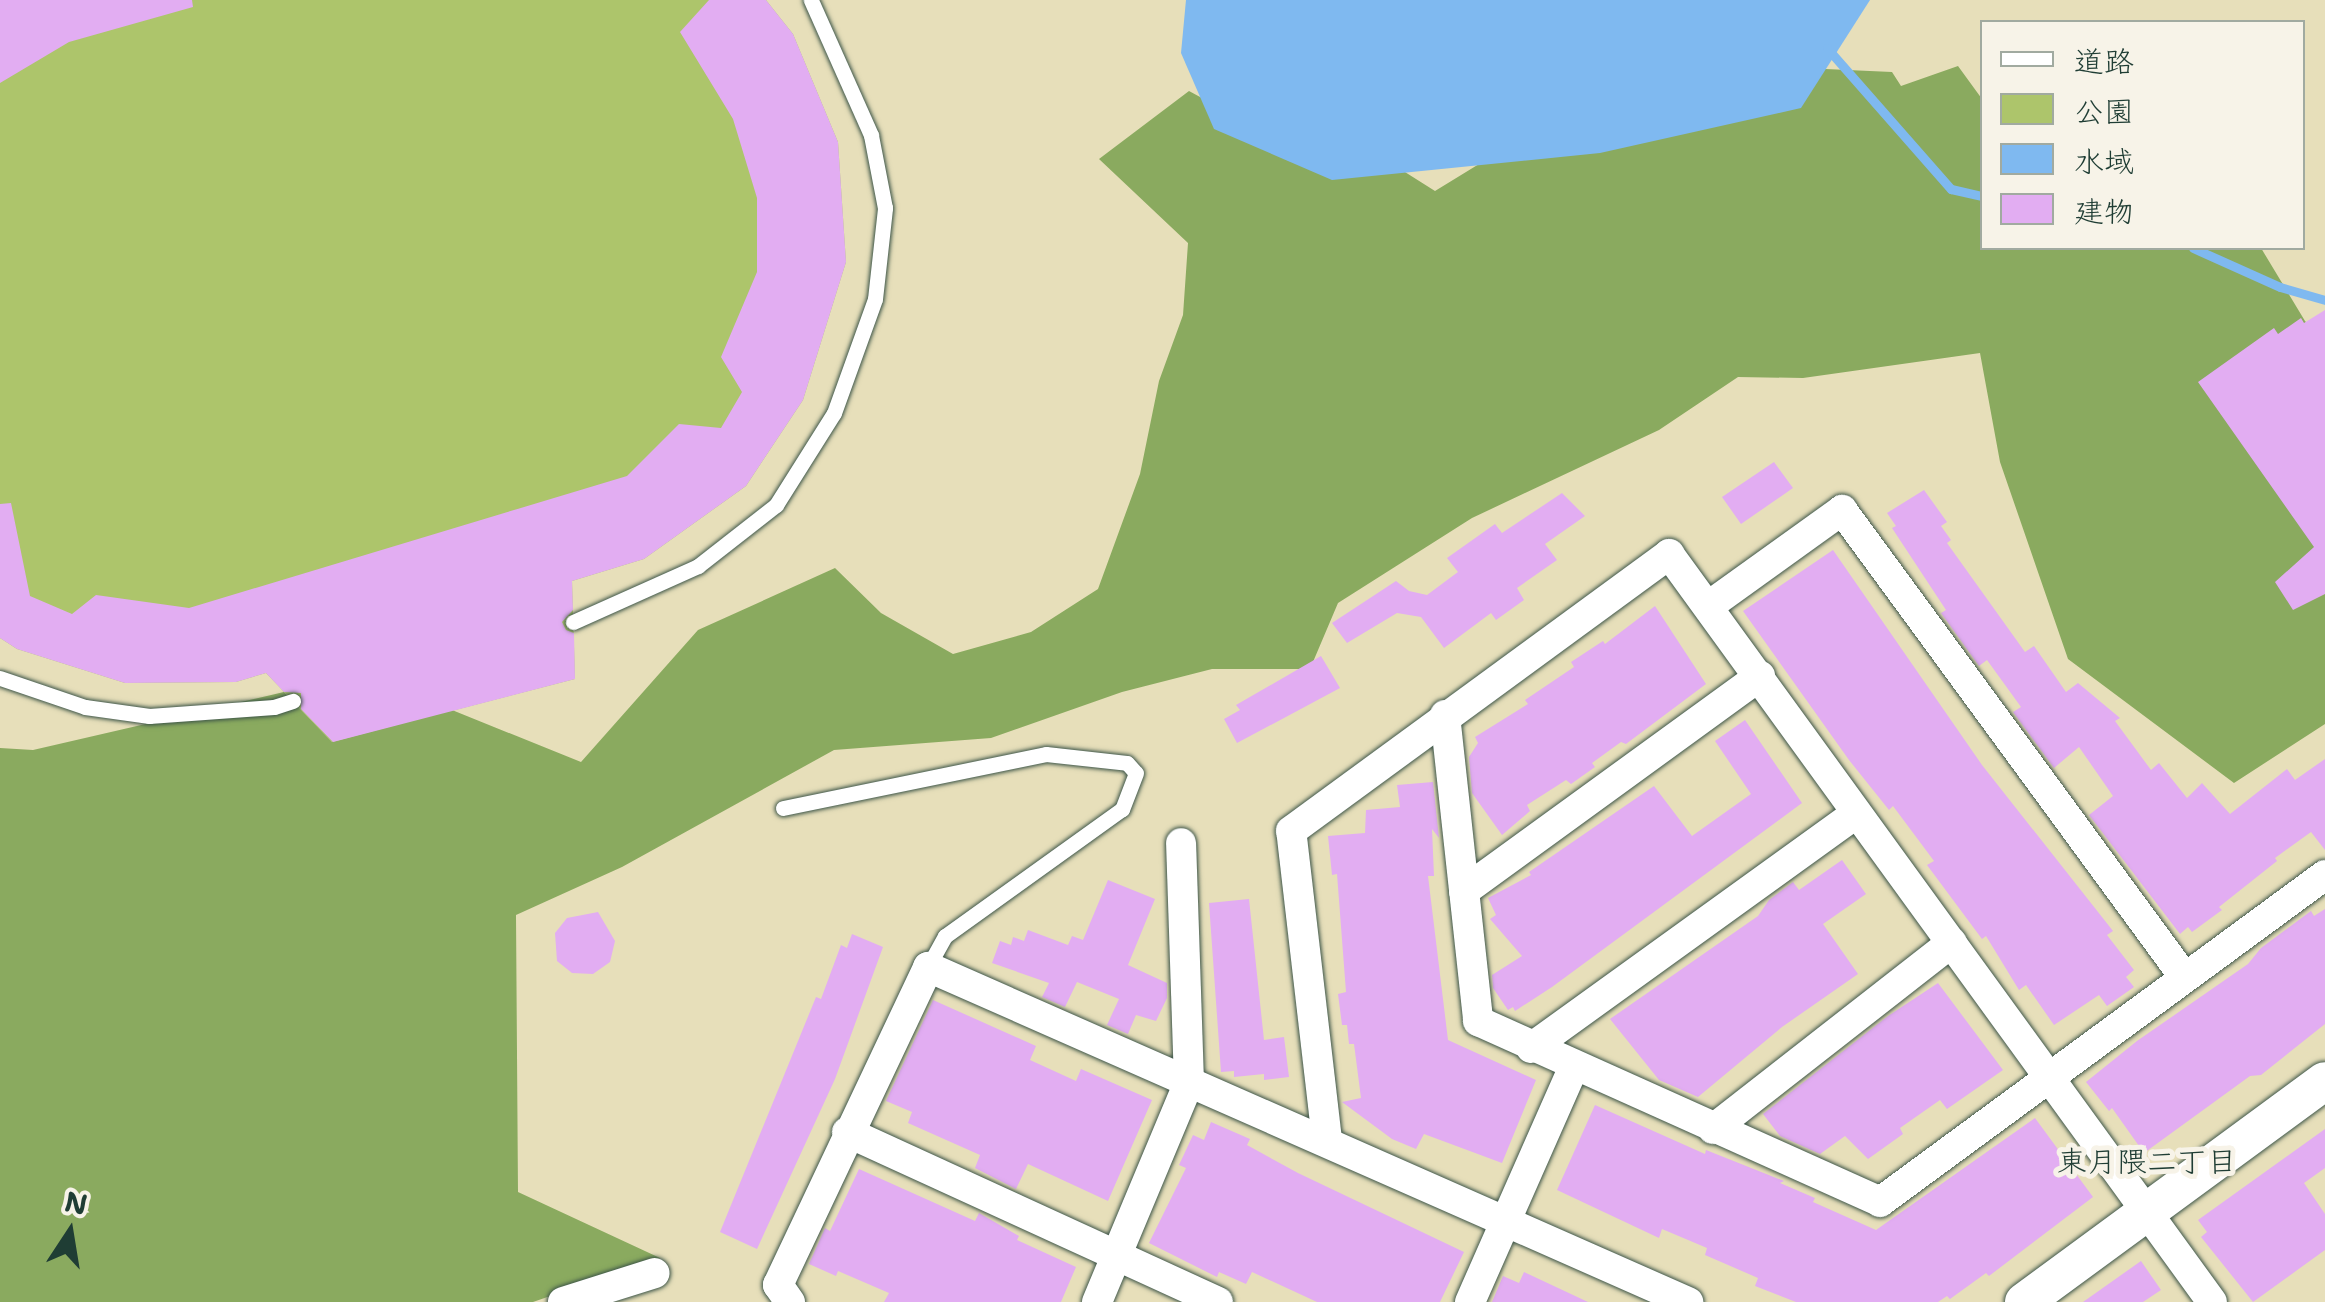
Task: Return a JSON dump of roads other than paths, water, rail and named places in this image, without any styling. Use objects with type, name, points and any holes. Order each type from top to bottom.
[{"type":"street","points":[[1710,606],[1842,510],[2185,978]]},
{"type":"street","points":[[1327,1140],[1291,831],[1669,554],[2212,1302]]},
{"type":"street","points":[[1464,891],[1760,676]]},
{"type":"street","points":[[1445,715],[1478,1021],[1880,1202],[2325,876]]},
{"type":"street","points":[[1531,1048],[1856,814]]},
{"type":"street","points":[[1096,1302],[1189,1082],[1182,843]]},
{"type":"street","points":[[1713,1129],[1952,942]]},
{"type":"street","points":[[790,1302],[778,1285],[928,967],[1688,1302]]},
{"type":"street","points":[[1470,1302],[1574,1066]]},
{"type":"street","points":[[2024,1302],[2325,1081]]},
{"type":"street","points":[[847,1132],[1218,1302]]},
{"type":"street","points":[[564,1302],[655,1273]]},
{"type":"lane","points":[[574,622],[698,566],[776,505],[834,413],[875,299],[885,208],[871,136],[823,17],[811,0]]},
{"type":"lane","points":[[0,678],[85,707],[149,716],[274,707],[293,701]]},
{"type":"lane","points":[[783,808],[1046,754],[1126,763],[1136,772],[1122,809],[945,936],[928,967]]},
{"type":"water","points":[[1186,0],[1870,0],[1801,108],[1600,153],[1332,180],[1214,129],[1181,53]]},
{"type":"waterway","points":[[1827,48],[1951,189],[1980,196]]},
{"type":"waterway","points":[[2197,250],[2280,287],[2325,300]]},
{"type":"district","name":"東月隈二丁目","points":[[2147,1162]]}]
